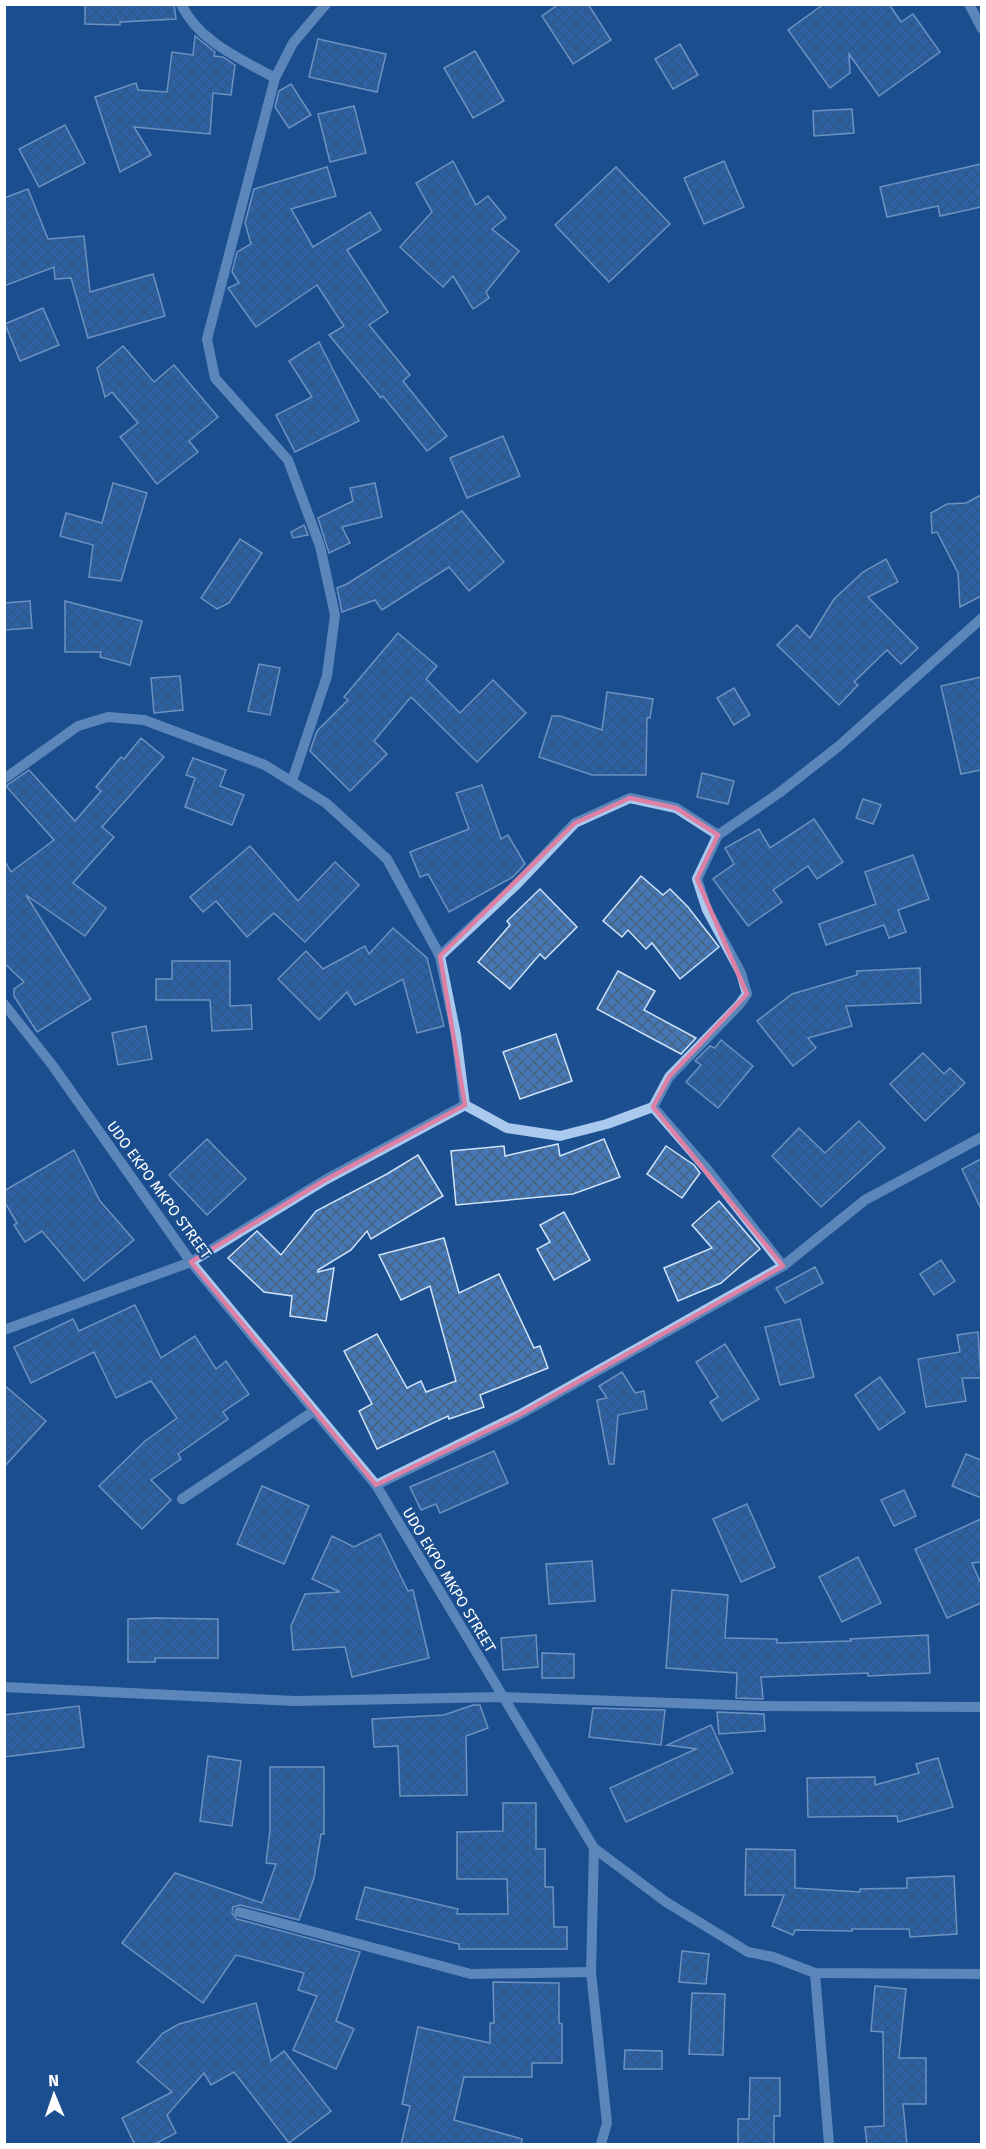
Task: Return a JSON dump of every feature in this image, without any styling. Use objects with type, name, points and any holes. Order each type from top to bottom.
[{"type":"street","points":[[181,4],[188,18],[219,48],[275,78]]},
{"type":"street","points":[[292,781],[327,676],[334,615],[320,546],[288,460],[215,378],[207,339],[275,78],[294,43],[326,4]]},
{"type":"street","points":[[969,4],[981,29]]},
{"type":"street","points":[[465,1105],[507,1128],[560,1136],[606,1124],[653,1107],[669,1077],[747,994],[741,974],[707,910],[697,879],[718,835],[839,746],[981,618]]},
{"type":"street","points":[[4,779],[78,726],[108,717],[144,720],[265,765],[326,803],[387,859],[440,956],[456,1035],[465,1105]]},
{"type":"street","points":[[440,956],[516,885],[575,823],[630,798],[676,808],[718,835]]},
{"type":"street","name":"UDO EKPO MKPO STREET","points":[[4,1004],[53,1066],[191,1262],[376,1485],[594,1848],[666,1902],[748,1952],[773,1957],[815,1973],[981,1974]]},
{"type":"street","points":[[4,1330],[191,1262],[325,1180],[465,1105]]},
{"type":"street","points":[[653,1107],[707,1169],[783,1266]]},
{"type":"street","points":[[376,1485],[519,1414],[783,1266],[865,1200],[981,1137]]},
{"type":"street","points":[[182,1499],[314,1411]]},
{"type":"street","points":[[4,1687],[295,1701],[502,1697],[759,1706],[981,1707]]},
{"type":"street","points":[[594,1848],[591,1972],[607,2122],[601,2145]]},
{"type":"street","points":[[239,1912],[471,1974],[591,1972]]},
{"type":"street","points":[[815,1973],[829,2145]]},
{"type":"highlighted area","points":[[630,798],[676,808],[718,835],[697,879],[747,994],[669,1077],[653,1107],[783,1266],[519,1415],[376,1485],[191,1262],[325,1180],[465,1105],[440,956],[575,823]]},
{"type":"building","points":[[85,4],[174,4],[176,19],[120,22],[120,25],[85,24]]},
{"type":"building","points":[[559,4],[588,4],[611,40],[573,64],[542,16]]},
{"type":"building","points":[[824,4],[889,4],[901,22],[913,14],[940,52],[879,96],[849,54],[850,73],[830,88],[788,30]]},
{"type":"building","points":[[195,36],[215,52],[214,56],[223,57],[235,65],[231,95],[213,93],[210,134],[134,127],[151,155],[120,172],[95,97],[136,83],[138,90],[167,92],[172,52],[193,55]]},
{"type":"building","points":[[318,39],[386,54],[377,92],[309,77]]},
{"type":"building","points":[[680,44],[698,75],[673,89],[655,59]]},
{"type":"building","points":[[475,51],[504,101],[473,118],[444,68]]},
{"type":"building","points":[[291,84],[311,115],[289,128],[275,107],[279,91]]},
{"type":"building","points":[[354,106],[366,153],[330,162],[318,114]]},
{"type":"building","points":[[852,109],[854,133],[814,136],[813,111]]},
{"type":"building","points":[[65,125],[85,163],[39,187],[19,149]]},
{"type":"building","points":[[453,161],[476,205],[488,196],[506,218],[492,229],[519,251],[486,292],[489,298],[473,309],[453,276],[443,287],[400,247],[432,212],[416,183]]},
{"type":"building","points":[[724,161],[744,207],[704,224],[684,178]]},
{"type":"building","points":[[981,164],[981,207],[940,216],[938,206],[887,217],[880,187]]},
{"type":"building","points":[[327,167],[336,196],[291,209],[313,247],[370,212],[381,230],[347,250],[388,312],[369,325],[410,375],[403,381],[447,436],[427,451],[383,396],[381,398],[329,335],[344,326],[317,285],[256,327],[228,288],[239,283],[232,272],[237,252],[251,244],[245,223],[254,189]]},
{"type":"building","points":[[616,167],[670,224],[609,282],[555,225]]},
{"type":"building","points":[[28,189],[48,239],[84,236],[90,292],[153,274],[165,316],[88,338],[71,278],[55,279],[54,267],[4,286],[4,198]]},
{"type":"building","points":[[43,308],[59,345],[20,361],[5,324]]},
{"type":"building","points":[[319,342],[359,421],[295,452],[276,415],[312,397],[289,361]]},
{"type":"building","points":[[123,346],[154,382],[174,365],[218,417],[189,441],[198,452],[157,484],[120,437],[138,423],[112,392],[105,397],[97,368]]},
{"type":"building","points":[[503,436],[520,476],[467,498],[450,458]]},
{"type":"building","points":[[113,483],[147,493],[121,581],[89,577],[93,545],[60,536],[66,513],[102,523]]},
{"type":"building","points":[[375,483],[382,517],[342,527],[350,543],[329,553],[318,518],[353,501],[350,488]]},
{"type":"building","points":[[981,495],[981,596],[960,607],[958,573],[937,532],[932,533],[931,513],[947,504],[966,503]]},
{"type":"building","points":[[462,511],[504,562],[469,591],[449,567],[382,610],[375,600],[342,612],[337,588],[347,584]]},
{"type":"building","points":[[304,525],[308,535],[293,538],[291,532]]},
{"type":"building","points":[[240,539],[262,553],[229,603],[217,609],[201,598]]},
{"type":"building","points":[[886,559],[898,582],[868,597],[918,648],[901,664],[887,650],[854,682],[858,685],[839,705],[777,645],[797,625],[810,638],[834,599],[863,572]]},
{"type":"building","points":[[30,601],[32,628],[4,630],[4,603]]},
{"type":"building","points":[[65,601],[142,621],[130,665],[100,657],[101,652],[65,652]]},
{"type":"building","points":[[398,633],[437,666],[426,679],[460,713],[493,680],[526,713],[477,762],[411,697],[374,741],[387,754],[350,791],[310,751],[317,731],[348,700],[344,697]]},
{"type":"building","points":[[259,664],[280,668],[270,715],[248,711]]},
{"type":"building","points":[[180,676],[183,710],[154,713],[151,678]]},
{"type":"building","points":[[981,677],[981,770],[961,774],[941,686]]},
{"type":"building","points":[[734,688],[750,715],[734,725],[717,698]]},
{"type":"building","points":[[607,692],[653,699],[650,718],[647,718],[646,775],[592,775],[539,757],[552,716],[560,716],[602,730]]},
{"type":"building","points":[[141,738],[164,757],[102,827],[114,837],[73,883],[106,908],[85,936],[26,895],[91,999],[37,1032],[14,996],[14,989],[24,982],[4,963],[4,860],[11,872],[54,840],[6,786],[29,770],[75,821],[101,791],[96,787],[121,757],[124,759]]},
{"type":"building","points":[[193,758],[226,770],[220,786],[244,795],[232,825],[185,807],[195,778],[186,775]]},
{"type":"building","points":[[702,773],[734,781],[728,804],[697,797]]},
{"type":"building","points":[[482,785],[501,839],[508,835],[525,864],[513,877],[449,912],[428,874],[420,877],[410,852],[469,829],[456,793]]},
{"type":"building","points":[[863,799],[881,805],[873,824],[856,818]]},
{"type":"building","points":[[814,819],[843,862],[817,879],[808,866],[773,890],[782,902],[748,926],[713,879],[734,864],[725,848],[759,829],[770,848]]},
{"type":"building","points":[[250,846],[298,901],[335,862],[359,885],[305,942],[274,913],[247,937],[216,901],[203,912],[190,897]]},
{"type":"building","points":[[913,855],[929,899],[898,910],[906,932],[889,938],[884,925],[826,945],[819,924],[876,904],[865,872]]},
{"type":"building","points":[[641,876],[663,895],[670,889],[688,907],[719,947],[680,979],[652,943],[646,949],[628,930],[622,937],[603,921]]},
{"type":"building","points":[[540,889],[577,927],[545,959],[540,954],[510,989],[478,962],[510,925],[507,921]]},
{"type":"building","points":[[393,928],[427,958],[444,1026],[417,1033],[403,979],[355,1005],[347,992],[319,1020],[278,979],[306,951],[323,969],[365,946],[369,954]]},
{"type":"building","points":[[172,961],[230,961],[230,1006],[251,1005],[252,1029],[212,1031],[210,1000],[156,1000],[156,979],[172,979]]},
{"type":"building","points":[[920,968],[921,1003],[846,1006],[852,1026],[808,1038],[816,1048],[793,1066],[757,1021],[792,994],[857,975],[857,971]]},
{"type":"building","points":[[618,971],[655,991],[644,1010],[696,1038],[681,1054],[597,1009]]},
{"type":"building","points":[[146,1026],[152,1059],[118,1065],[112,1033]]},
{"type":"building","points":[[556,1034],[572,1081],[520,1099],[503,1052]]},
{"type":"building","points":[[721,1040],[753,1066],[718,1108],[686,1082],[701,1065],[695,1061],[710,1046],[715,1048]]},
{"type":"building","points":[[923,1053],[944,1074],[950,1068],[965,1083],[925,1121],[890,1084]]},
{"type":"building","points":[[859,1121],[885,1148],[821,1207],[772,1156],[799,1128],[825,1153]]},
{"type":"building","points":[[207,1139],[246,1179],[207,1215],[169,1175]]},
{"type":"building","points":[[604,1139],[620,1177],[573,1194],[456,1205],[451,1151],[504,1146],[505,1156],[558,1144],[560,1156]]},
{"type":"building","points":[[666,1146],[694,1165],[700,1173],[682,1198],[647,1174]]},
{"type":"building","points":[[74,1150],[100,1201],[134,1240],[84,1281],[42,1231],[25,1242],[14,1225],[17,1223],[4,1201],[4,1191]]},
{"type":"building","points":[[418,1155],[443,1196],[371,1239],[367,1231],[351,1250],[318,1270],[318,1272],[334,1268],[326,1321],[290,1316],[292,1296],[264,1292],[228,1258],[257,1231],[281,1255],[316,1211]]},
{"type":"building","points":[[981,1159],[981,1209],[962,1169]]},
{"type":"building","points":[[719,1201],[760,1249],[721,1283],[678,1301],[664,1268],[712,1248],[692,1225]]},
{"type":"building","points":[[564,1212],[590,1260],[554,1280],[537,1249],[550,1242],[540,1225]]},
{"type":"building","points":[[444,1238],[459,1293],[499,1274],[534,1348],[540,1346],[548,1368],[480,1395],[484,1407],[449,1419],[448,1416],[377,1449],[359,1411],[372,1404],[344,1351],[377,1334],[407,1388],[421,1381],[426,1392],[456,1381],[430,1286],[401,1300],[379,1255]]},
{"type":"building","points":[[941,1260],[955,1281],[934,1295],[920,1274]]},
{"type":"building","points":[[815,1267],[823,1283],[785,1303],[776,1288]]},
{"type":"building","points":[[135,1305],[161,1358],[195,1336],[216,1369],[226,1361],[249,1394],[223,1412],[228,1419],[178,1454],[181,1459],[151,1480],[171,1500],[142,1529],[99,1486],[145,1441],[177,1418],[151,1381],[116,1398],[94,1352],[31,1383],[14,1347],[73,1319],[79,1331]]},
{"type":"building","points":[[800,1319],[814,1377],[780,1385],[765,1327]]},
{"type":"building","points":[[978,1332],[981,1378],[962,1378],[966,1401],[926,1407],[918,1359],[960,1352],[957,1335]]},
{"type":"building","points":[[725,1344],[759,1399],[722,1421],[710,1402],[718,1397],[696,1362]]},
{"type":"building","points":[[622,1372],[635,1393],[644,1391],[647,1409],[618,1415],[614,1464],[609,1464],[597,1400],[607,1398],[599,1386]]},
{"type":"building","points":[[880,1377],[905,1412],[879,1430],[855,1395]]},
{"type":"building","points":[[4,1385],[46,1421],[4,1467]]},
{"type":"building","points":[[494,1451],[508,1483],[440,1513],[436,1504],[421,1510],[410,1487]]},
{"type":"building","points":[[966,1454],[981,1460],[981,1498],[952,1486]]},
{"type":"building","points":[[262,1486],[309,1506],[284,1564],[237,1544]]},
{"type":"building","points":[[904,1490],[916,1516],[894,1526],[881,1500]]},
{"type":"building","points":[[747,1504],[775,1567],[741,1582],[713,1519]]},
{"type":"building","points":[[981,1519],[981,1562],[972,1563],[981,1584],[981,1603],[947,1618],[915,1549]]},
{"type":"building","points":[[380,1534],[408,1591],[413,1590],[429,1658],[352,1677],[345,1647],[293,1650],[291,1626],[305,1594],[340,1592],[312,1579],[332,1536],[354,1547]]},
{"type":"building","points":[[858,1557],[881,1603],[842,1622],[819,1577]]},
{"type":"building","points":[[592,1561],[595,1601],[549,1604],[546,1564]]},
{"type":"building","points":[[672,1590],[728,1595],[725,1638],[777,1639],[777,1643],[851,1641],[850,1639],[928,1635],[930,1673],[761,1677],[763,1699],[736,1698],[737,1673],[666,1668]]},
{"type":"building","points":[[128,1619],[218,1619],[218,1658],[155,1658],[155,1662],[128,1662]]},
{"type":"building","points":[[536,1635],[538,1667],[503,1670],[501,1638]]},
{"type":"building","points":[[542,1653],[574,1654],[574,1678],[542,1678]]},
{"type":"building","points":[[473,1705],[480,1705],[488,1728],[466,1736],[467,1795],[400,1796],[398,1746],[374,1747],[372,1719],[444,1715]]},
{"type":"building","points":[[79,1706],[84,1747],[4,1757],[4,1715]]},
{"type":"building","points":[[593,1708],[665,1710],[661,1745],[589,1737]]},
{"type":"building","points":[[717,1712],[764,1714],[765,1731],[719,1734]]},
{"type":"building","points":[[711,1725],[733,1773],[626,1822],[610,1788],[696,1749],[667,1745]]},
{"type":"building","points":[[208,1756],[241,1761],[232,1826],[200,1821]]},
{"type":"building","points":[[938,1758],[953,1807],[898,1822],[897,1816],[808,1817],[807,1778],[875,1777],[875,1785],[919,1773],[916,1764]]},
{"type":"building","points":[[270,1767],[324,1767],[324,1834],[321,1834],[314,1878],[299,1920],[240,1905],[233,1907],[232,1913],[237,1919],[360,1952],[336,2021],[354,2029],[336,2069],[293,2050],[317,1996],[298,1990],[304,1973],[236,1955],[203,2003],[122,1943],[175,1873],[262,1903],[276,1864],[266,1863],[270,1830]]},
{"type":"building","points":[[503,1803],[536,1803],[536,1849],[545,1849],[545,1887],[553,1887],[554,1927],[567,1927],[567,1949],[459,1949],[459,1944],[356,1919],[365,1887],[458,1909],[457,1914],[508,1914],[507,1879],[457,1879],[457,1832],[503,1831]]},
{"type":"building","points":[[746,1849],[795,1850],[795,1888],[860,1892],[860,1889],[907,1888],[907,1878],[954,1876],[957,1934],[910,1937],[909,1929],[852,1929],[852,1931],[795,1930],[793,1935],[772,1926],[784,1895],[745,1895]]},
{"type":"building","points":[[682,1951],[709,1954],[706,1984],[679,1982]]},
{"type":"building","points":[[493,1982],[559,1983],[562,2063],[532,2063],[532,2077],[464,2077],[454,2120],[522,2139],[521,2145],[401,2145],[410,2106],[402,2104],[418,2027],[490,2043],[490,2023],[494,2023]]},
{"type":"building","points":[[875,1986],[906,1989],[899,2058],[926,2058],[926,2104],[903,2104],[907,2145],[867,2145],[865,2127],[884,2126],[883,2032],[871,2031]]},
{"type":"building","points":[[692,1993],[725,1994],[723,2055],[689,2054]]},
{"type":"building","points":[[256,2003],[271,2061],[284,2051],[331,2111],[289,2143],[234,2072],[211,2085],[204,2073],[167,2115],[176,2133],[153,2145],[135,2145],[122,2118],[172,2092],[137,2062],[163,2033],[179,2024]]},
{"type":"building","points":[[625,2050],[662,2051],[662,2069],[624,2069]]},
{"type":"building","points":[[750,2078],[780,2078],[780,2116],[774,2116],[774,2145],[738,2145],[738,2119],[749,2119]]}]
